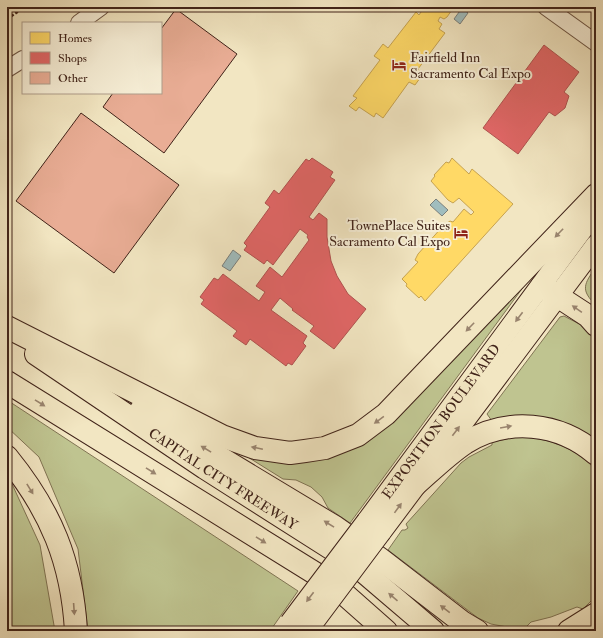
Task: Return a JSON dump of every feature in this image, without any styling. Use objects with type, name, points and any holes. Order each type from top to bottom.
[{"type":"highway","points":[[7,327],[222,436],[255,448],[290,453],[325,448],[358,435],[386,414],[596,195]]},
{"type":"highway","points":[[550,291],[588,316],[596,324]]},
{"type":"highway","points":[[7,334],[89,378],[322,519],[379,558],[456,618],[477,631]]},
{"type":"highway","name":"CAPITAL CITY FREEWAY","points":[[7,334],[205,468],[351,561],[433,631]]},
{"type":"highway","points":[[7,382],[345,594],[386,631]]},
{"type":"highway","points":[[415,485],[464,444],[498,429],[514,426],[530,425],[561,432],[578,440],[596,454]]},
{"type":"highway","points":[[7,457],[21,474],[48,518],[58,541],[71,582],[76,631]]},
{"type":"highway","points":[[345,594],[377,631]]},
{"type":"highway","points":[[569,631],[596,614]]},
{"type":"main road","name":"EXPOSITION BOULEVARD","points":[[374,526],[415,485],[550,291],[596,211]]},
{"type":"main road","name":"EXPOSITION BOULEVARD","points":[[294,628],[374,526],[550,291],[596,244]]},
{"type":"street","points":[[80,22],[101,7]]},
{"type":"street","points":[[546,7],[596,43]]},
{"type":"street","points":[[7,69],[22,60]]},
{"type":"path","points":[[7,19],[25,7]]},
{"type":"green space","points":[[596,267],[596,305],[588,295],[586,287],[589,278]]},
{"type":"green space","points":[[527,282],[350,523],[328,508],[322,497],[311,487],[296,480],[283,479],[227,444],[322,457]]},
{"type":"green space","points":[[564,316],[583,326],[596,337],[596,442],[492,421],[487,414],[560,317]]},
{"type":"green space","points":[[7,400],[298,591],[270,631],[88,631],[78,549],[39,457],[7,427]]},
{"type":"green space","points":[[516,437],[528,437],[550,441],[560,445],[579,455],[596,470],[596,596],[583,609],[577,607],[551,617],[531,622],[523,630],[491,624],[478,618],[388,550],[402,530],[408,528],[406,524],[461,463],[492,445],[492,442]]},
{"type":"green space","points":[[7,473],[40,545],[55,631],[7,631]]},
{"type":"water","points":[[462,8],[468,13],[460,24],[454,19]]},
{"type":"water","points":[[436,199],[448,210],[442,216],[430,205]]},
{"type":"water","points":[[233,250],[241,256],[230,271],[222,266]]},
{"type":"building: Homes","name":"Fairfield Inn Sacramento Cal Expo","points":[[415,7],[454,7],[447,17],[444,19],[440,17],[438,21],[442,24],[439,29],[445,33],[418,69],[423,74],[415,85],[409,82],[383,118],[376,113],[374,117],[359,107],[356,111],[349,106],[357,98],[353,96],[380,60],[374,56],[383,44],[388,48],[416,12],[419,15],[421,12]]},
{"type":"building: Homes","name":"TownePlace Suites Sacramento Cal Expo","points":[[452,158],[469,174],[472,169],[513,204],[425,301],[421,296],[419,298],[406,286],[407,284],[402,279],[418,262],[415,260],[418,254],[443,226],[450,221],[453,222],[464,209],[471,215],[474,212],[459,198],[453,203],[448,200],[431,181],[435,176],[434,175],[446,162],[449,163]]},
{"type":"building: Shops","points":[[544,45],[579,72],[564,92],[569,96],[565,108],[555,116],[549,112],[518,154],[483,128]]},
{"type":"building: Shops","points":[[312,158],[333,172],[330,177],[335,180],[309,217],[313,220],[319,213],[327,219],[327,237],[331,261],[337,276],[348,294],[366,309],[334,349],[310,331],[314,326],[292,310],[293,309],[280,298],[271,310],[307,336],[303,343],[306,346],[292,365],[288,363],[286,366],[250,339],[246,345],[233,336],[237,331],[201,304],[204,300],[200,297],[214,278],[218,280],[223,274],[259,301],[265,292],[256,286],[270,267],[282,277],[309,240],[307,237],[308,235],[300,229],[273,265],[267,260],[264,264],[244,250],[247,246],[244,243],[270,207],[265,203],[274,190],[279,194],[306,159],[309,161]]},
{"type":"building: Other","points":[[176,9],[237,54],[164,153],[103,107],[112,94],[162,94],[162,28]]},
{"type":"building: Other","points":[[81,113],[179,185],[114,273],[16,201]]},
{"type":"place","name":"Fairfield Inn Sacramento Cal Expo","points":[[399,65]]},
{"type":"place","name":"TownePlace Suites Sacramento Cal Expo","points":[[461,233]]}]
